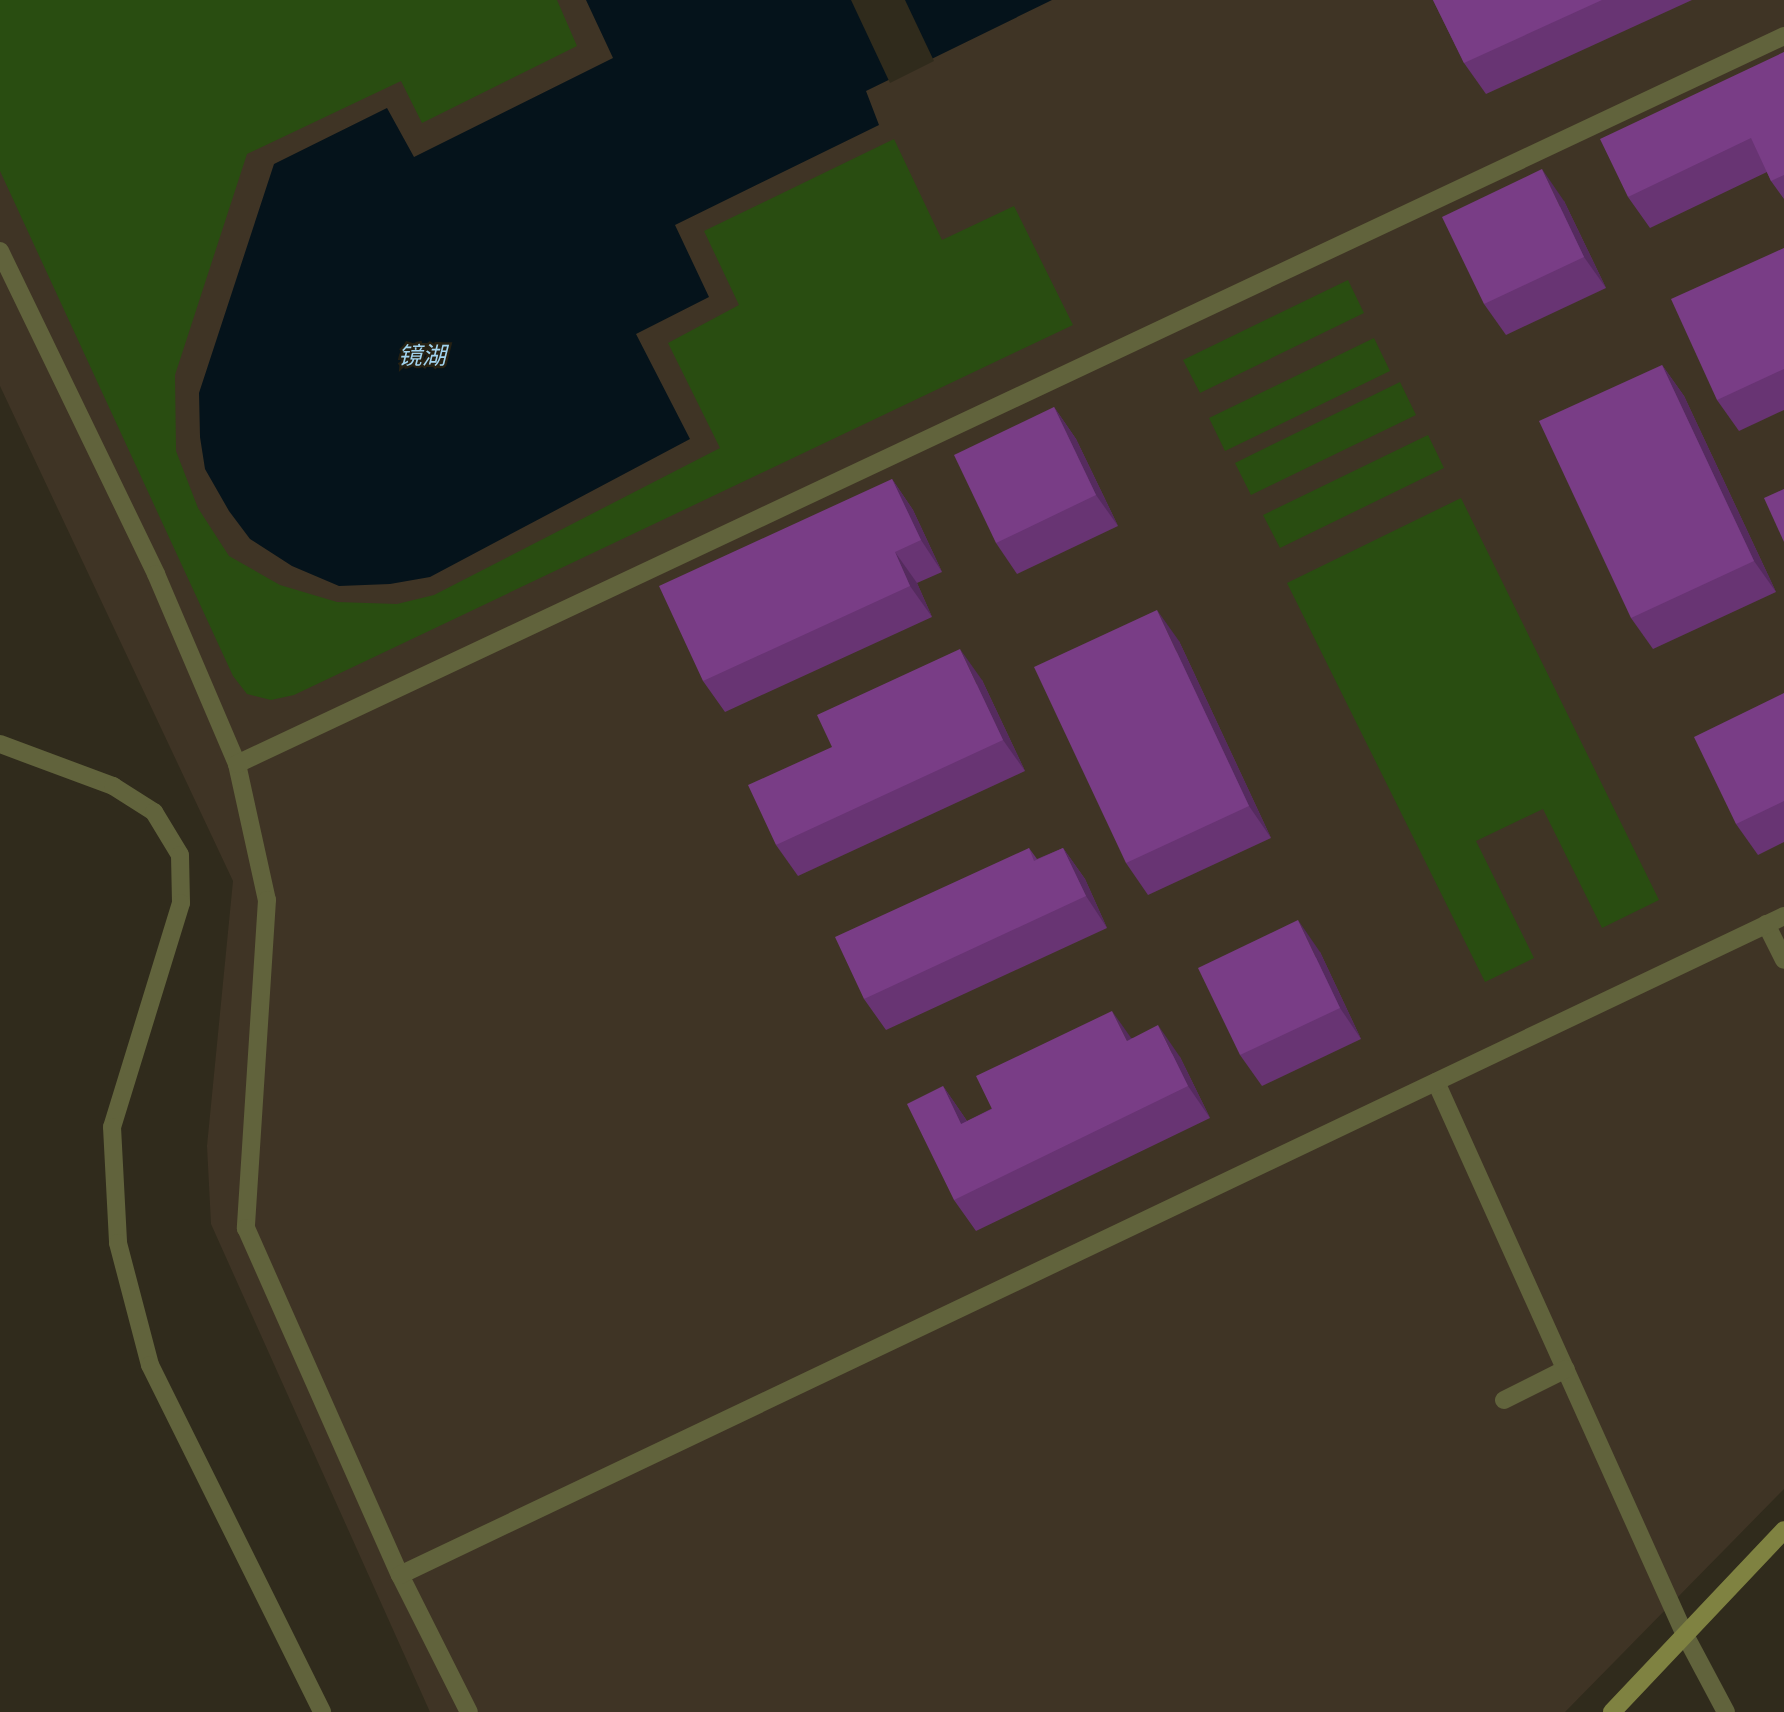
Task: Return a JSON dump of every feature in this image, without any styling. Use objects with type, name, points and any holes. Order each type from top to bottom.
[{"type":"main road","points":[[1612,1712],[1784,1530]]},
{"type":"street","points":[[237,764],[1784,36]]},
{"type":"street","points":[[0,251],[156,574],[237,764],[267,900],[246,1228],[400,1575],[470,1712]]},
{"type":"street","points":[[0,744],[113,786],[153,812],[180,855],[181,903],[112,1127],[118,1243],[150,1365],[322,1712]]},
{"type":"street","points":[[400,1575],[1784,916]]},
{"type":"street","points":[[1766,924],[1784,960]]},
{"type":"street","points":[[1436,1082],[1685,1634],[1726,1712]]},
{"type":"street","points":[[1504,1400],[1566,1369]]},
{"type":"shaded area","points":[[0,0],[1784,0],[1784,1489],[1565,1712],[430,1712],[211,1224],[207,1146],[233,881],[0,386]]},
{"type":"green space","points":[[0,0],[557,0],[577,46],[422,123],[401,81],[247,154],[175,375],[176,451],[198,508],[229,556],[280,585],[337,602],[397,604],[434,595],[720,448],[668,343],[739,305],[704,231],[894,139],[942,240],[1014,206],[1073,325],[294,695],[271,700],[247,694],[233,676],[0,171]]},
{"type":"green space","points":[[1348,280],[1364,313],[1200,393],[1183,360]]},
{"type":"green space","points":[[1374,338],[1390,371],[1225,451],[1209,418]]},
{"type":"green space","points":[[1400,382],[1416,415],[1251,495],[1235,463]]},
{"type":"green space","points":[[1428,435],[1444,468],[1280,548],[1263,515]]},
{"type":"green space","points":[[1461,498],[1659,900],[1602,928],[1543,809],[1476,841],[1534,958],[1485,982],[1287,583]]},
{"type":"water","name":"镜湖","points":[[586,0],[1052,0],[866,91],[879,125],[675,225],[709,297],[636,334],[690,439],[430,577],[390,584],[339,586],[292,566],[250,539],[229,511],[205,469],[200,437],[199,393],[274,164],[387,108],[414,157],[613,58]]},
{"type":"pier","points":[[851,0],[905,0],[934,61],[890,83]]},
{"type":"building","points":[[1433,0],[1602,0],[1464,63]]},
{"type":"building","points":[[1784,52],[1784,175],[1771,181],[1751,138],[1628,197],[1600,139]]},
{"type":"building","points":[[1542,169],[1584,257],[1484,304],[1442,217]]},
{"type":"building","points":[[1784,248],[1784,369],[1717,400],[1671,299]]},
{"type":"building","points":[[1662,365],[1754,561],[1631,618],[1539,421]]},
{"type":"building","points":[[1054,407],[1096,495],[996,543],[954,455]]},
{"type":"building","points":[[892,479],[921,540],[895,552],[910,586],[703,681],[659,586]]},
{"type":"building","points":[[1784,489],[1784,542],[1764,498]]},
{"type":"building","points":[[1157,610],[1249,806],[1126,863],[1034,667]]},
{"type":"building","points":[[960,649],[1003,740],[776,845],[748,785],[832,747],[817,715]]},
{"type":"building","points":[[1784,693],[1784,801],[1736,824],[1694,737]]},
{"type":"building","points":[[1029,848],[1034,861],[1063,848],[1086,896],[864,999],[835,937]]},
{"type":"building","points":[[1298,920],[1340,1008],[1240,1055],[1198,968]]},
{"type":"building","points":[[1112,1011],[1127,1041],[1158,1025],[1188,1086],[954,1200],[907,1104],[943,1086],[961,1124],[992,1109],[976,1076]]}]
